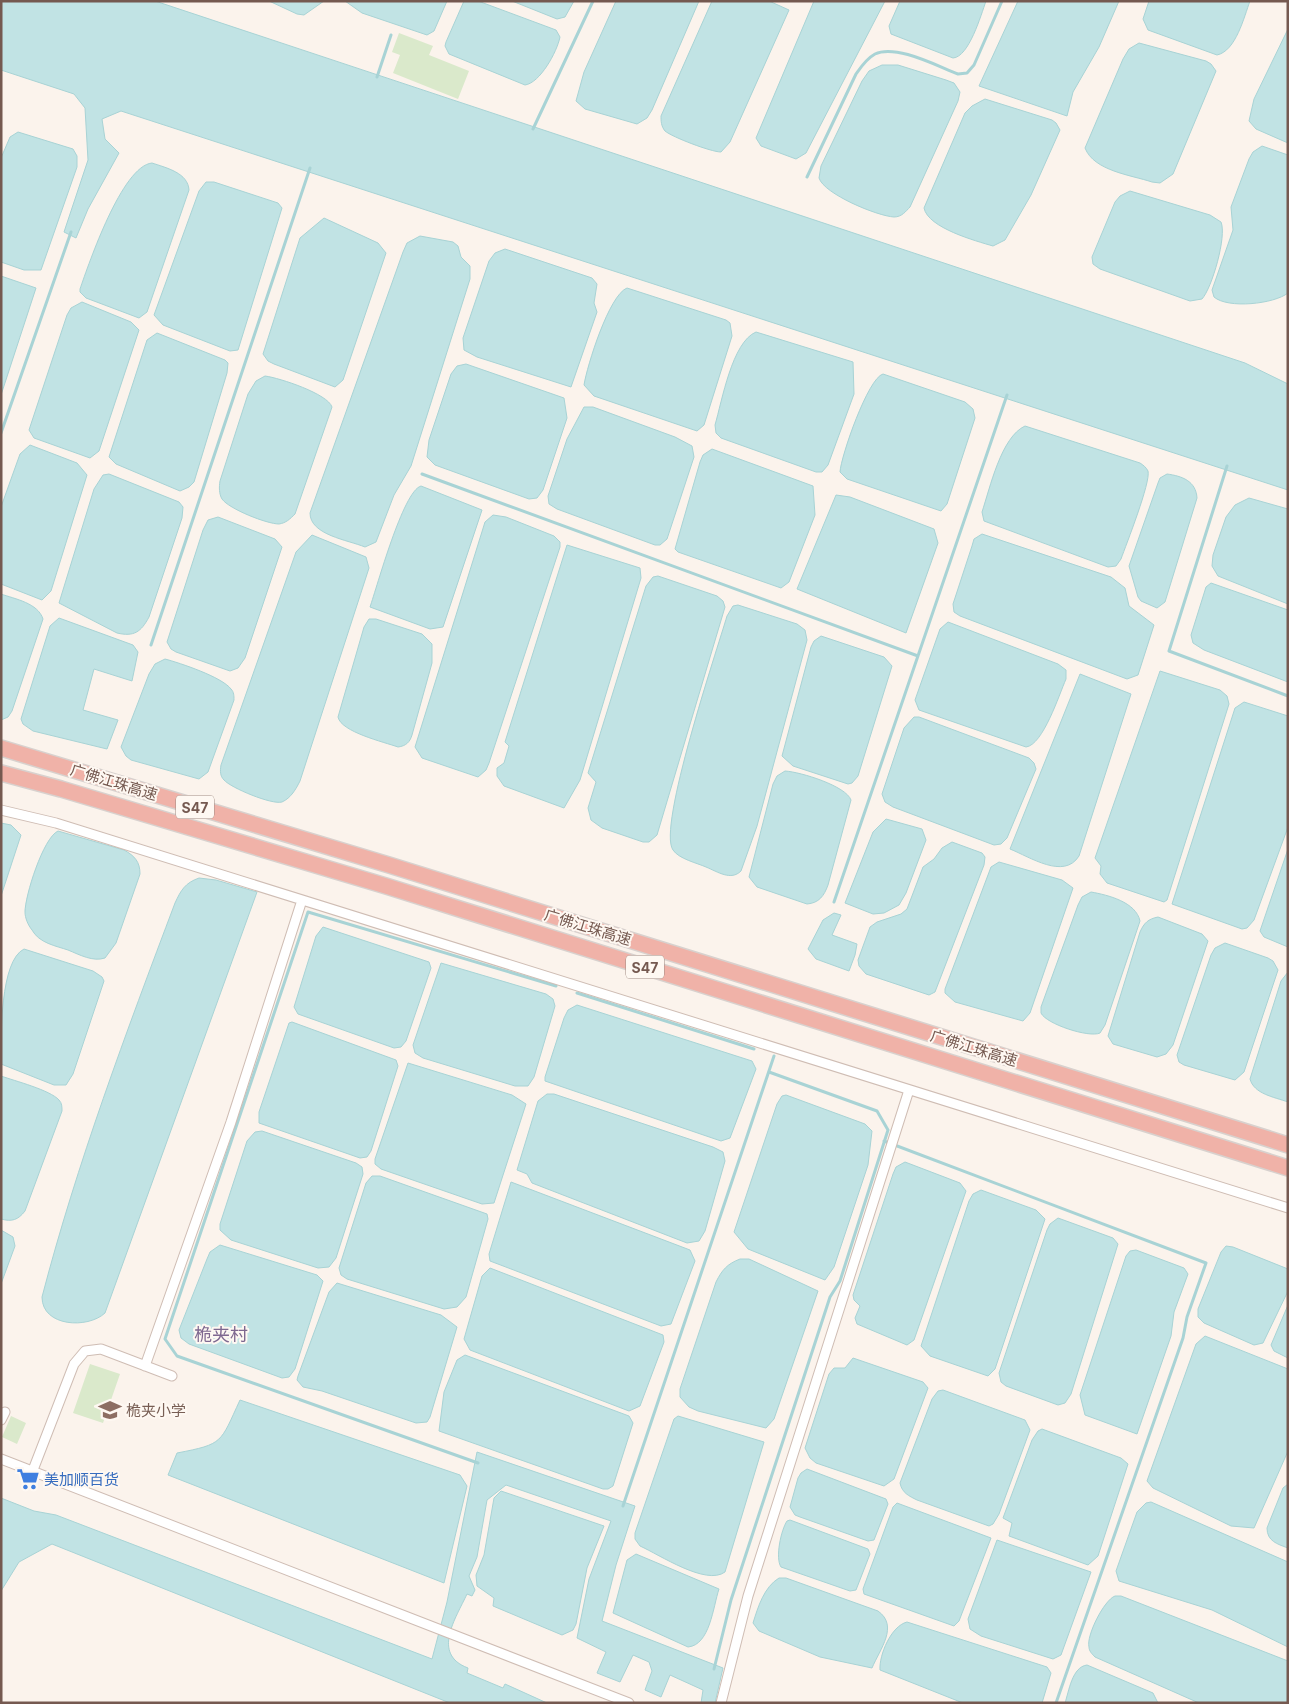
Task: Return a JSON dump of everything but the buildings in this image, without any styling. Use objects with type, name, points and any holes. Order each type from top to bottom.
[{"type":"highway","name":"广佛江珠高速","points":[[1,748],[389,865],[1288,1145]]},
{"type":"highway","name":"广佛江珠高速","points":[[1,773],[61,788],[386,886],[1288,1168]]},
{"type":"street","points":[[1,810],[56,823],[1288,1208]]},
{"type":"street","points":[[146,1366],[231,1122],[302,900]]},
{"type":"street","points":[[721,1703],[748,1596],[909,1090]]},
{"type":"street","points":[[33,1470],[79,1357],[85,1351],[101,1349],[172,1376]]},
{"type":"street","points":[[1,1459],[629,1703]]},
{"type":"green space","points":[[399,33],[433,46],[429,55],[469,71],[458,99],[393,73],[400,55],[392,52]]},
{"type":"green space","points":[[90,1364],[120,1374],[103,1423],[73,1413]]},
{"type":"green space","points":[[11,1416],[26,1423],[17,1444],[2,1437]]},
{"type":"water","points":[[1,1],[155,1],[1245,363],[1288,384],[1288,490],[121,111],[102,119],[105,139],[119,153],[88,209],[76,238],[64,232],[88,160],[85,108],[74,94],[1,70]]},
{"type":"water","points":[[269,1],[324,1],[304,15],[297,14]]},
{"type":"water","points":[[345,1],[447,1],[434,31],[427,35],[362,13]]},
{"type":"water","points":[[464,1],[478,1],[556,30],[560,37],[555,51],[547,66],[536,79],[525,85],[449,54],[445,46],[446,42]]},
{"type":"water","points":[[512,1],[574,1],[565,17],[557,19]]},
{"type":"water","points":[[616,1],[699,1],[652,110],[647,118],[637,124],[585,109],[576,101],[584,72]]},
{"type":"water","points":[[712,1],[769,1],[789,10],[730,142],[721,152],[701,147],[669,134],[665,131],[661,120],[661,116]]},
{"type":"water","points":[[814,1],[885,1],[806,153],[796,159],[761,146],[756,138]]},
{"type":"water","points":[[900,1],[986,1],[978,25],[969,43],[959,56],[953,58],[891,34],[889,26]]},
{"type":"water","points":[[1018,1],[1119,1],[1099,47],[1073,92],[1067,116],[979,86]]},
{"type":"water","points":[[1149,1],[1250,1],[1234,40],[1224,52],[1217,55],[1148,30],[1143,19]]},
{"type":"water","points":[[1288,29],[1288,143],[1256,129],[1249,121],[1254,99]]},
{"type":"water","points":[[1139,43],[1206,61],[1216,71],[1173,174],[1160,183],[1105,167],[1096,162],[1085,148],[1123,59],[1129,49]]},
{"type":"water","points":[[882,65],[898,65],[946,80],[954,83],[960,92],[958,101],[910,207],[897,217],[876,213],[840,197],[830,191],[819,178],[821,166],[862,81],[869,71]]},
{"type":"water","points":[[985,99],[1052,120],[1060,130],[1031,195],[1005,240],[993,246],[954,233],[943,227],[927,215],[924,208],[965,113],[972,106]]},
{"type":"water","points":[[18,132],[73,149],[77,156],[77,167],[41,270],[24,270],[1,262],[1,158],[10,137]]},
{"type":"water","points":[[1262,146],[1288,155],[1288,293],[1272,300],[1251,304],[1221,301],[1214,297],[1212,290],[1233,230],[1231,207],[1249,159],[1253,152]]},
{"type":"water","points":[[152,163],[181,175],[188,184],[189,190],[147,312],[139,318],[86,298],[80,292],[80,289],[99,238],[118,197],[129,180],[141,168]]},
{"type":"water","points":[[206,182],[214,182],[278,203],[282,208],[238,350],[230,351],[163,325],[154,315],[199,191]]},
{"type":"water","points":[[1130,191],[1210,215],[1221,222],[1222,238],[1218,262],[1202,299],[1190,301],[1100,269],[1093,264],[1092,257],[1115,202],[1120,196]]},
{"type":"water","points":[[324,218],[378,243],[386,253],[343,380],[335,387],[274,364],[268,361],[263,354],[300,238]]},
{"type":"water","points":[[420,236],[453,242],[458,246],[461,257],[470,266],[470,279],[411,466],[394,495],[376,542],[365,547],[323,532],[316,527],[310,513],[403,252],[407,243]]},
{"type":"water","points":[[505,249],[592,278],[597,284],[594,303],[597,312],[571,387],[477,357],[464,350],[463,338],[489,261],[495,253]]},
{"type":"water","points":[[1,276],[36,288],[1,395]]},
{"type":"water","points":[[627,288],[726,320],[730,323],[732,336],[704,425],[697,431],[594,396],[584,385],[589,363],[606,317],[620,293]]},
{"type":"water","points":[[82,302],[131,322],[139,330],[99,451],[90,458],[34,438],[29,430],[67,315],[71,308]]},
{"type":"water","points":[[756,332],[853,362],[854,394],[828,465],[822,472],[816,472],[721,438],[716,433],[715,425],[734,359],[740,347]]},
{"type":"water","points":[[157,333],[225,360],[228,363],[227,373],[194,482],[189,487],[180,491],[116,464],[109,457],[147,340]]},
{"type":"water","points":[[466,364],[564,398],[567,418],[543,490],[537,498],[529,499],[435,465],[427,457],[429,440],[451,374],[457,366]]},
{"type":"water","points":[[883,374],[965,402],[973,409],[975,418],[947,504],[941,511],[847,479],[840,472],[856,418],[870,389]]},
{"type":"water","points":[[265,376],[292,383],[313,392],[329,402],[332,407],[295,514],[286,522],[279,524],[258,519],[232,507],[222,499],[219,490],[220,481],[248,394],[256,381]]},
{"type":"water","points":[[584,407],[593,407],[675,437],[692,446],[694,457],[667,539],[660,545],[655,545],[557,509],[549,504],[548,496],[567,439]]},
{"type":"water","points":[[1025,426],[1140,463],[1148,471],[1146,487],[1133,528],[1121,559],[1116,566],[1108,567],[984,521],[982,512],[1003,452],[1009,441]]},
{"type":"water","points":[[30,445],[77,463],[87,475],[51,591],[42,600],[1,584],[1,507],[20,454]]},
{"type":"water","points":[[712,449],[813,486],[815,515],[789,582],[781,588],[678,552],[675,549],[700,462],[703,455]]},
{"type":"water","points":[[109,474],[179,502],[183,507],[182,518],[149,617],[140,630],[132,634],[117,633],[59,603],[94,489],[103,475]]},
{"type":"water","points":[[1167,474],[1178,476],[1191,483],[1197,498],[1165,602],[1157,608],[1141,601],[1138,597],[1129,566],[1160,478]]},
{"type":"water","points":[[421,486],[482,510],[443,627],[430,629],[370,607],[384,561],[406,504],[414,492]]},
{"type":"water","points":[[836,495],[850,497],[934,529],[938,543],[906,633],[797,589]]},
{"type":"water","points":[[1249,498],[1288,509],[1288,604],[1218,576],[1212,566],[1213,555],[1226,517],[1235,505]]},
{"type":"water","points":[[493,515],[506,517],[554,536],[560,542],[560,547],[489,763],[486,770],[478,777],[422,758],[415,747],[485,522]]},
{"type":"water","points":[[218,517],[275,539],[282,547],[245,658],[238,668],[230,671],[176,652],[171,649],[167,642],[203,530],[208,520]]},
{"type":"water","points":[[982,534],[1111,577],[1125,588],[1129,606],[1154,625],[1138,675],[1127,679],[960,616],[954,612],[953,604],[974,539]]},
{"type":"water","points":[[312,535],[366,557],[369,568],[300,781],[295,790],[282,802],[270,801],[252,795],[228,783],[222,777],[221,765],[296,552]]},
{"type":"water","points":[[567,545],[640,568],[641,578],[580,780],[564,808],[504,786],[497,776],[497,768],[504,763],[509,746],[505,742]]},
{"type":"water","points":[[658,576],[717,596],[723,601],[725,607],[657,835],[649,842],[643,842],[602,828],[591,820],[588,808],[596,782],[588,773],[646,586],[653,577]]},
{"type":"water","points":[[1211,583],[1288,610],[1288,682],[1204,650],[1193,643],[1191,635],[1206,587]]},
{"type":"water","points":[[1,594],[31,605],[43,619],[12,711],[8,717],[1,720]]},
{"type":"water","points":[[738,605],[797,624],[805,630],[807,640],[757,826],[741,871],[737,874],[729,875],[679,856],[673,850],[670,835],[680,775],[701,699],[727,616],[733,606]]},
{"type":"water","points":[[59,618],[133,645],[138,652],[132,681],[94,669],[83,710],[118,720],[107,749],[33,731],[23,724],[21,719],[50,626]]},
{"type":"water","points":[[369,619],[376,619],[422,634],[432,644],[432,663],[412,735],[410,740],[403,746],[398,747],[355,732],[341,722],[338,717],[364,627]]},
{"type":"water","points":[[948,622],[1058,664],[1066,670],[1066,679],[1050,718],[1038,738],[1032,744],[1026,747],[919,710],[915,700],[940,629]]},
{"type":"water","points":[[821,636],[884,657],[892,666],[858,776],[852,783],[848,784],[793,766],[782,756],[811,647],[814,641]]},
{"type":"water","points":[[165,659],[210,675],[226,684],[233,693],[234,700],[208,772],[199,779],[131,760],[126,756],[121,747],[149,674],[155,664]]},
{"type":"water","points":[[1160,671],[1220,690],[1227,696],[1229,704],[1167,900],[1164,902],[1107,883],[1100,874],[1101,866],[1095,858]]},
{"type":"water","points":[[1080,674],[1131,694],[1079,856],[1073,863],[1065,866],[1056,866],[1037,861],[1010,849]]},
{"type":"water","points":[[1244,702],[1288,716],[1288,827],[1254,920],[1247,928],[1242,929],[1172,904],[1235,708]]},
{"type":"water","points":[[914,717],[919,717],[1029,758],[1034,763],[1036,769],[1007,838],[1001,844],[994,845],[893,807],[885,802],[882,794],[904,728]]},
{"type":"water","points":[[785,771],[812,777],[832,785],[841,790],[851,800],[828,885],[821,898],[807,904],[757,887],[749,877],[773,784],[777,776]]},
{"type":"water","points":[[886,819],[922,829],[926,840],[906,893],[899,905],[884,913],[873,914],[845,903],[873,832]]},
{"type":"water","points":[[1,823],[11,825],[21,835],[1,896]]},
{"type":"water","points":[[58,831],[124,850],[134,857],[138,863],[140,874],[116,943],[105,958],[86,957],[48,943],[35,934],[27,921],[25,914],[26,904],[31,881],[41,855],[52,836]]},
{"type":"water","points":[[952,842],[982,853],[985,857],[984,865],[935,992],[929,995],[866,974],[859,966],[858,960],[870,927],[877,922],[901,914],[907,909],[923,867],[934,859],[942,848]]},
{"type":"water","points":[[1288,849],[1288,947],[1264,937],[1260,931]]},
{"type":"water","points":[[999,862],[1062,880],[1073,888],[1030,1013],[1023,1021],[955,1002],[945,993],[991,867]]},
{"type":"water","points":[[199,878],[216,880],[257,892],[105,1313],[97,1318],[78,1323],[57,1319],[49,1314],[44,1307],[42,1297],[71,1197],[121,1049],[175,903],[184,888],[190,882]]},
{"type":"water","points":[[1091,892],[1113,897],[1127,904],[1137,914],[1140,921],[1105,1025],[1100,1033],[1087,1034],[1068,1029],[1051,1021],[1041,1013],[1041,1007],[1078,905],[1082,897]]},
{"type":"water","points":[[834,913],[841,915],[832,935],[857,944],[849,971],[816,959],[808,949],[823,920]]},
{"type":"water","points":[[1158,917],[1202,934],[1208,941],[1173,1045],[1166,1054],[1157,1057],[1113,1044],[1108,1036],[1140,932],[1147,922]]},
{"type":"water","points":[[323,927],[429,962],[431,968],[406,1041],[401,1047],[394,1048],[298,1014],[294,1007],[316,936]]},
{"type":"water","points":[[1225,943],[1268,958],[1273,961],[1278,970],[1244,1072],[1235,1080],[1184,1065],[1179,1062],[1177,1055],[1211,955],[1215,948]]},
{"type":"water","points":[[24,949],[93,971],[102,977],[104,981],[73,1074],[66,1085],[54,1085],[1,1064],[2,1018],[6,983],[16,956]]},
{"type":"water","points":[[441,963],[546,994],[553,999],[555,1006],[534,1077],[528,1086],[515,1086],[423,1058],[415,1053],[413,1045]]},
{"type":"water","points":[[1288,972],[1288,1102],[1260,1092],[1250,1079],[1281,981]]},
{"type":"water","points":[[577,1005],[752,1061],[756,1069],[730,1138],[721,1141],[545,1081],[564,1018],[568,1010]]},
{"type":"water","points":[[292,1022],[396,1060],[398,1066],[371,1151],[367,1157],[360,1158],[259,1123],[259,1112],[289,1023]]},
{"type":"water","points":[[408,1063],[512,1095],[526,1104],[494,1203],[482,1204],[381,1169],[375,1164],[375,1159]]},
{"type":"water","points":[[1,1076],[32,1086],[54,1096],[59,1100],[62,1108],[25,1211],[12,1220],[1,1219]]},
{"type":"water","points":[[547,1094],[554,1094],[723,1152],[725,1161],[705,1231],[699,1241],[687,1243],[532,1183],[527,1174],[517,1170],[538,1101]]},
{"type":"water","points":[[786,1095],[865,1124],[872,1131],[868,1165],[834,1267],[825,1280],[748,1249],[734,1232],[777,1104],[782,1096]]},
{"type":"water","points":[[262,1131],[356,1163],[362,1167],[363,1174],[336,1258],[329,1267],[318,1268],[231,1240],[220,1230],[220,1224],[247,1141],[255,1132]]},
{"type":"water","points":[[905,1162],[960,1183],[966,1191],[914,1340],[907,1345],[857,1324],[855,1318],[860,1306],[854,1300],[853,1295],[893,1174],[896,1167]]},
{"type":"water","points":[[372,1176],[380,1176],[487,1214],[488,1219],[466,1297],[457,1307],[444,1309],[347,1279],[341,1275],[339,1268],[366,1183]]},
{"type":"water","points":[[511,1182],[690,1250],[695,1261],[671,1324],[661,1326],[490,1261],[489,1254]]},
{"type":"water","points":[[981,1190],[1036,1210],[1045,1219],[995,1369],[988,1376],[930,1356],[921,1346],[969,1201],[973,1194]]},
{"type":"water","points":[[1058,1218],[1113,1238],[1118,1244],[1071,1394],[1065,1403],[1058,1405],[1006,1386],[1001,1382],[999,1373],[1047,1230],[1050,1224]]},
{"type":"water","points":[[1,1230],[13,1237],[15,1246],[1,1284]]},
{"type":"water","points":[[220,1245],[317,1275],[323,1281],[295,1369],[289,1377],[282,1378],[189,1344],[181,1338],[179,1330],[207,1259],[210,1252]]},
{"type":"water","points":[[1226,1246],[1288,1269],[1288,1291],[1263,1343],[1254,1345],[1204,1323],[1198,1317],[1198,1309],[1221,1252]]},
{"type":"water","points":[[1136,1250],[1184,1268],[1188,1274],[1174,1312],[1171,1336],[1137,1434],[1085,1415],[1080,1395],[1126,1256],[1130,1251]]},
{"type":"water","points":[[740,1259],[749,1259],[818,1291],[774,1419],[766,1428],[698,1411],[689,1407],[680,1397],[680,1389],[716,1282],[725,1268]]},
{"type":"water","points":[[490,1268],[663,1335],[664,1342],[640,1406],[629,1411],[470,1350],[464,1339],[482,1276]]},
{"type":"water","points":[[337,1283],[441,1315],[457,1327],[427,1422],[416,1423],[322,1391],[303,1387],[297,1380],[329,1292]]},
{"type":"water","points":[[1288,1305],[1288,1358],[1274,1351],[1271,1345]]},
{"type":"water","points":[[1205,1336],[1288,1369],[1288,1451],[1254,1528],[1231,1526],[1153,1488],[1147,1481],[1196,1344]]},
{"type":"water","points":[[465,1355],[629,1416],[633,1423],[613,1486],[603,1489],[439,1431],[444,1392],[457,1360]]},
{"type":"water","points":[[853,1358],[923,1382],[928,1388],[894,1479],[884,1486],[816,1463],[810,1458],[805,1448],[829,1374],[834,1368],[845,1368]]},
{"type":"water","points":[[943,1390],[1025,1420],[1030,1430],[999,1514],[993,1524],[989,1526],[917,1500],[906,1494],[902,1489],[900,1483],[932,1399],[938,1391]]},
{"type":"water","points":[[240,1400],[460,1475],[467,1486],[444,1583],[168,1475],[177,1453],[204,1447],[219,1439],[224,1433]]},
{"type":"water","points":[[678,1416],[764,1442],[725,1572],[717,1575],[707,1575],[683,1568],[640,1546],[635,1539],[635,1533],[674,1419]]},
{"type":"water","points":[[1042,1429],[1121,1458],[1128,1464],[1098,1556],[1088,1565],[1009,1536],[1012,1523],[1003,1518],[1032,1440],[1038,1431]]},
{"type":"water","points":[[477,1452],[635,1506],[616,1565],[602,1621],[723,1668],[715,1703],[701,1703],[703,1690],[670,1675],[661,1697],[645,1690],[652,1671],[649,1662],[633,1655],[620,1682],[597,1673],[606,1652],[577,1638],[589,1579],[611,1521],[506,1485],[487,1500],[477,1557],[469,1576],[475,1590],[472,1596],[467,1594],[457,1614],[450,1635],[449,1645],[451,1654],[457,1662],[468,1668],[467,1673],[503,1688],[505,1684],[547,1703],[450,1703],[52,1544],[19,1562],[1,1591],[1,1498],[34,1511],[56,1515],[432,1659],[447,1602]]},
{"type":"water","points":[[807,1469],[886,1499],[888,1504],[874,1540],[868,1541],[795,1515],[790,1507],[798,1478]]},
{"type":"water","points":[[1288,1484],[1288,1548],[1271,1539],[1267,1528],[1283,1488]]},
{"type":"water","points":[[501,1491],[604,1526],[587,1568],[576,1624],[573,1630],[562,1635],[493,1606],[494,1598],[477,1586],[476,1575],[484,1555],[494,1498]]},
{"type":"water","points":[[1151,1502],[1288,1562],[1288,1647],[1212,1610],[1119,1581],[1116,1571],[1137,1512],[1146,1503]]},
{"type":"water","points":[[897,1503],[991,1538],[959,1621],[954,1626],[864,1594],[863,1589],[893,1507]]},
{"type":"water","points":[[790,1520],[868,1549],[870,1554],[856,1590],[850,1591],[781,1567],[779,1557],[781,1537],[787,1521]]},
{"type":"water","points":[[997,1540],[1091,1572],[1061,1655],[1053,1659],[981,1636],[970,1629],[968,1619]]},
{"type":"water","points":[[636,1554],[719,1589],[706,1633],[695,1645],[688,1647],[613,1613],[627,1560]]},
{"type":"water","points":[[779,1578],[786,1578],[878,1611],[884,1617],[887,1631],[883,1646],[872,1668],[820,1657],[759,1631],[753,1623],[759,1604],[769,1587]]},
{"type":"water","points":[[1115,1596],[1121,1596],[1288,1661],[1288,1703],[1199,1703],[1095,1657],[1089,1648],[1090,1635],[1101,1611]]},
{"type":"water","points":[[907,1622],[1047,1667],[1051,1673],[1042,1703],[963,1703],[880,1670],[887,1642],[896,1629]]},
{"type":"water","points":[[1087,1665],[1153,1693],[1158,1703],[1065,1703],[1075,1675],[1078,1670]]},
{"type":"waterway","points":[[533,129],[593,1]]},
{"type":"waterway","points":[[807,177],[856,74],[869,58],[875,54],[894,52],[916,57],[958,74],[967,73],[974,65],[1002,1]]},
{"type":"waterway","points":[[377,77],[391,35]]},
{"type":"waterway","points":[[151,645],[310,168]]},
{"type":"waterway","points":[[1,433],[71,232]]},
{"type":"waterway","points":[[834,902],[1007,395]]},
{"type":"waterway","points":[[1227,466],[1169,651],[1288,696]]},
{"type":"waterway","points":[[422,474],[918,656]]},
{"type":"waterway","points":[[478,1463],[177,1356],[165,1339],[308,912],[556,986]]},
{"type":"waterway","points":[[577,993],[754,1049]]},
{"type":"waterway","points":[[623,1506],[774,1056]]},
{"type":"waterway","points":[[714,1669],[731,1600],[830,1297],[840,1281],[888,1130],[877,1111],[769,1072]]},
{"type":"waterway","points":[[884,1141],[1206,1263],[1187,1317],[1183,1338],[1056,1703]]},
{"type":"place","name":"桅夹小学","points":[[110,1410]]},
{"type":"place","name":"美加顺百货","points":[[28,1479]]},
{"type":"district","name":"桅夹村","points":[[221,1334]]}]
